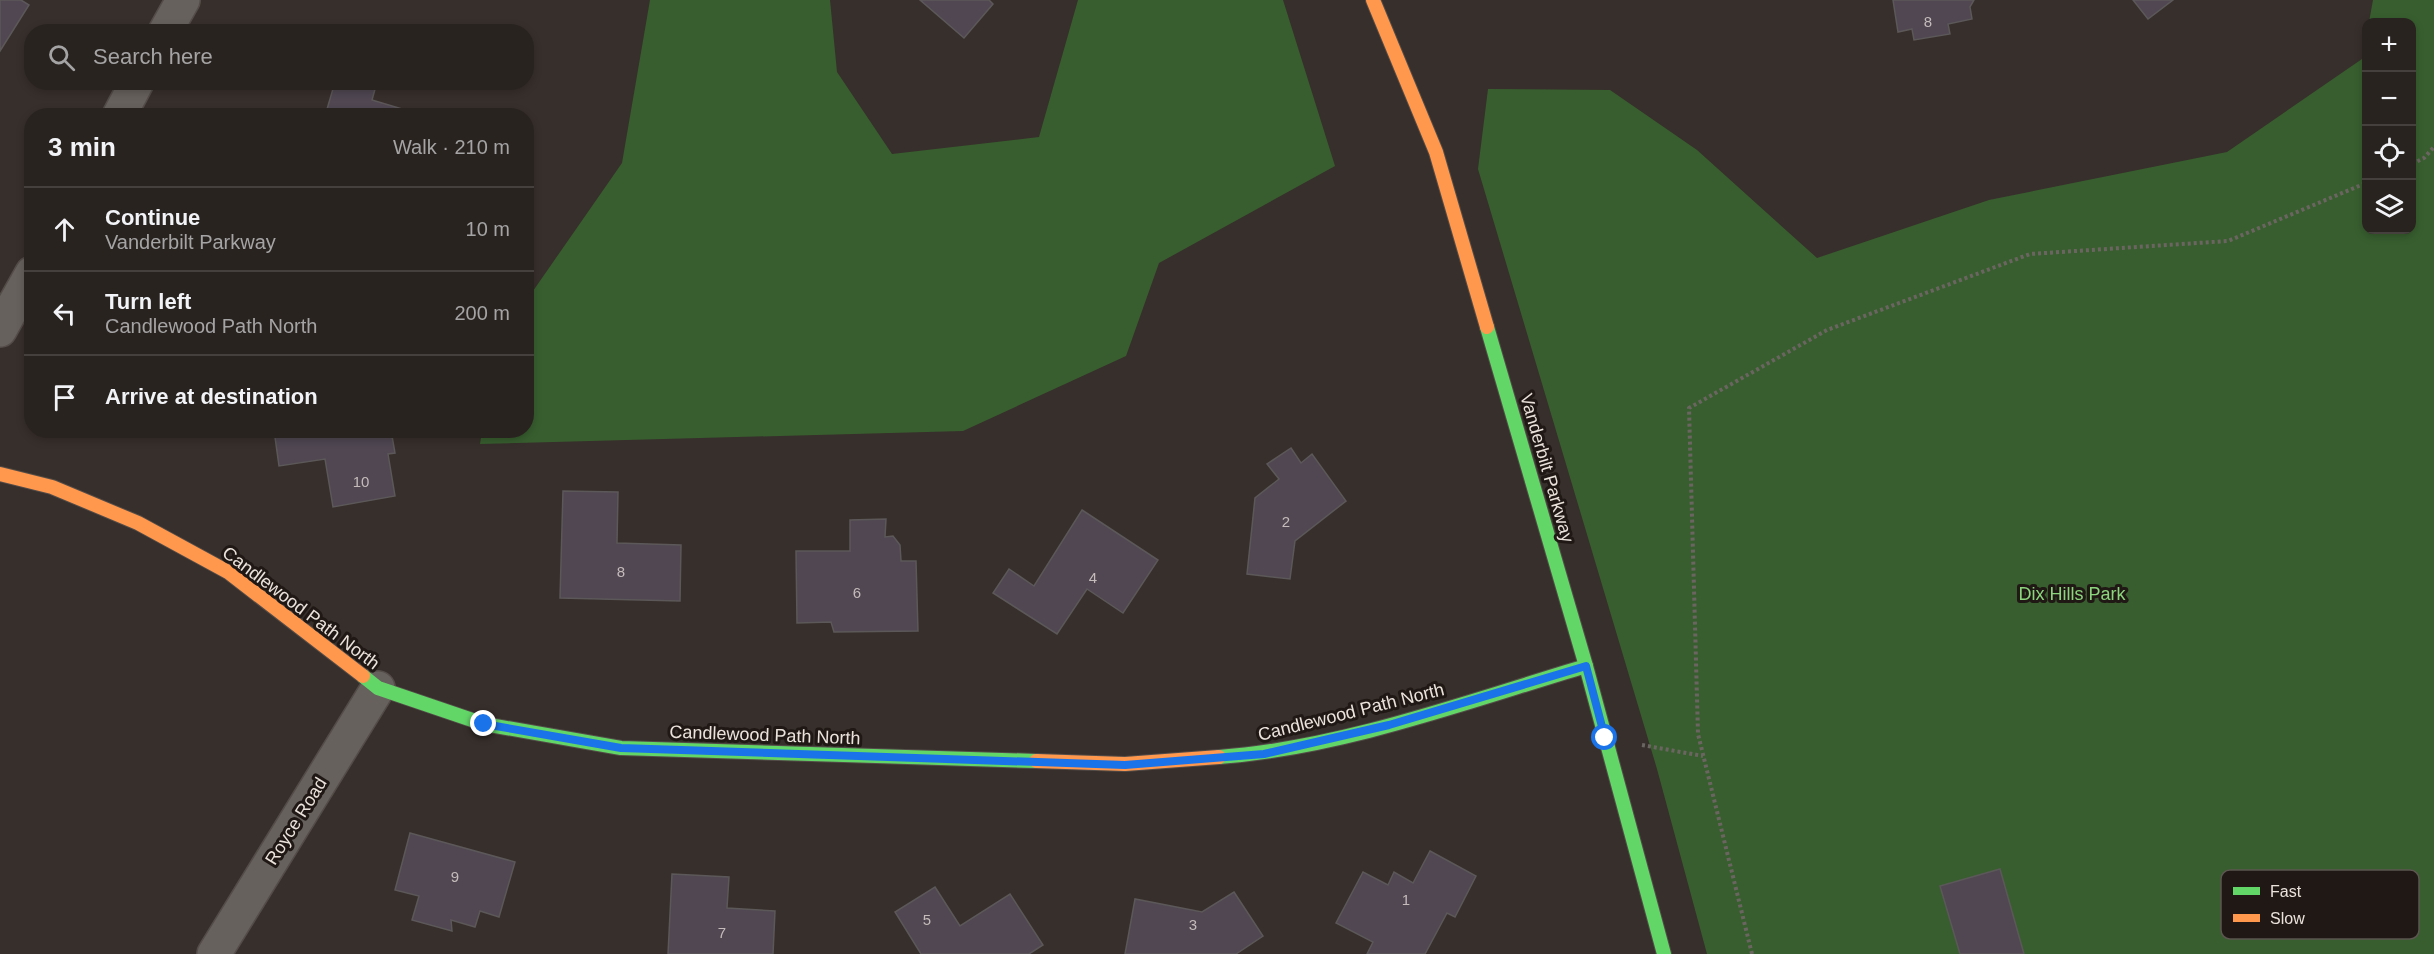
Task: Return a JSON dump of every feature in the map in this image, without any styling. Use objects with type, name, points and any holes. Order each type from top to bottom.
[{"type":"street","points":[[170,24],[183,0]]},
{"type":"street","name":"Vanderbilt Parkway","points":[[1373,0],[1436,152],[1586,666],[1664,954]]},
{"type":"street","points":[[123,108],[133,90]]},
{"type":"street","points":[[0,330],[24,287]]},
{"type":"street","name":"Candlewood Path North","points":[[0,474],[63,491],[138,523],[228,572],[378,688],[484,724],[621,748],[1125,765],[1264,754],[1389,725],[1586,666]]},
{"type":"street","name":"Royce Road","points":[[214,954],[378,688]]},
{"type":"path","points":[[2416,162],[2424,158],[2434,147]]},
{"type":"path","points":[[1752,954],[1698,735],[1689,408],[1827,330],[2030,254],[2228,241],[2362,185]]},
{"type":"path","points":[[1605,738],[1703,756]]},
{"type":"green space","points":[[650,0],[830,0],[837,72],[892,154],[1039,137],[1078,0],[1283,0],[1335,166],[1159,263],[1126,356],[963,431],[480,444],[481,438],[534,438],[534,290],[622,163]]},
{"type":"green space","name":"Dix Hills Park","points":[[2373,0],[2434,0],[2434,954],[1707,954],[1657,769],[1478,169],[1488,89],[1610,90],[1697,150],[1817,258],[1989,200],[2227,152],[2362,59],[2362,234],[2416,234],[2416,18],[2370,18]]},
{"type":"building","points":[[0,0],[21,0],[29,5],[0,51]]},
{"type":"building","points":[[920,0],[989,0],[993,4],[964,38]]},
{"type":"building","points":[[1893,0],[1974,0],[1970,7],[1972,19],[1948,24],[1950,34],[1914,40],[1912,29],[1898,32]]},
{"type":"building","points":[[2133,0],[2173,0],[2148,19]]},
{"type":"building","points":[[333,90],[375,90],[372,100],[399,108],[327,108]]},
{"type":"building","points":[[275,438],[392,438],[395,453],[388,454],[395,496],[333,507],[325,459],[279,466]]},
{"type":"building","points":[[1291,448],[1301,463],[1312,454],[1346,501],[1295,541],[1290,579],[1247,574],[1255,498],[1279,479],[1267,464]]},
{"type":"building","points":[[563,491],[618,492],[617,543],[681,545],[680,601],[560,598]]},
{"type":"building","points":[[1082,510],[1158,560],[1123,613],[1087,589],[1057,634],[993,593],[1009,569],[1034,586]]},
{"type":"building","points":[[886,519],[885,537],[893,536],[900,545],[901,561],[916,561],[918,631],[834,632],[831,622],[797,623],[796,551],[850,551],[850,520]]},
{"type":"building","points":[[410,833],[515,862],[499,917],[480,911],[475,927],[451,920],[452,931],[412,920],[419,896],[395,890]]},
{"type":"building","points":[[1430,851],[1476,876],[1455,917],[1447,913],[1425,954],[1367,954],[1373,942],[1336,923],[1363,872],[1388,885],[1394,872],[1413,883]]},
{"type":"building","points":[[2000,869],[2024,954],[1960,954],[1940,886]]},
{"type":"building","points":[[672,874],[729,877],[727,908],[775,911],[773,954],[668,954]]},
{"type":"building","points":[[935,887],[960,926],[1010,894],[1043,945],[1029,954],[921,954],[895,912]]},
{"type":"building","points":[[1234,892],[1263,936],[1236,954],[1125,954],[1135,899],[1202,912]]},
{"type":"traffic: fast","points":[[1487,327],[1586,666],[1664,954]]},
{"type":"traffic: fast","points":[[1219,757],[1312,744],[1358,733],[1451,708],[1586,666]]},
{"type":"traffic: fast","points":[[363,676],[378,688],[484,724],[621,748],[1036,761]]},
{"type":"traffic: slow","points":[[1373,0],[1436,152],[1487,327]]},
{"type":"traffic: slow","points":[[0,474],[52,487],[138,523],[228,572],[363,676]]},
{"type":"traffic: slow","points":[[1036,761],[1125,764],[1219,757]]},
{"type":"route","points":[[484,724],[621,748],[1125,765],[1264,754],[1389,725],[1586,666],[1605,738]]}]
